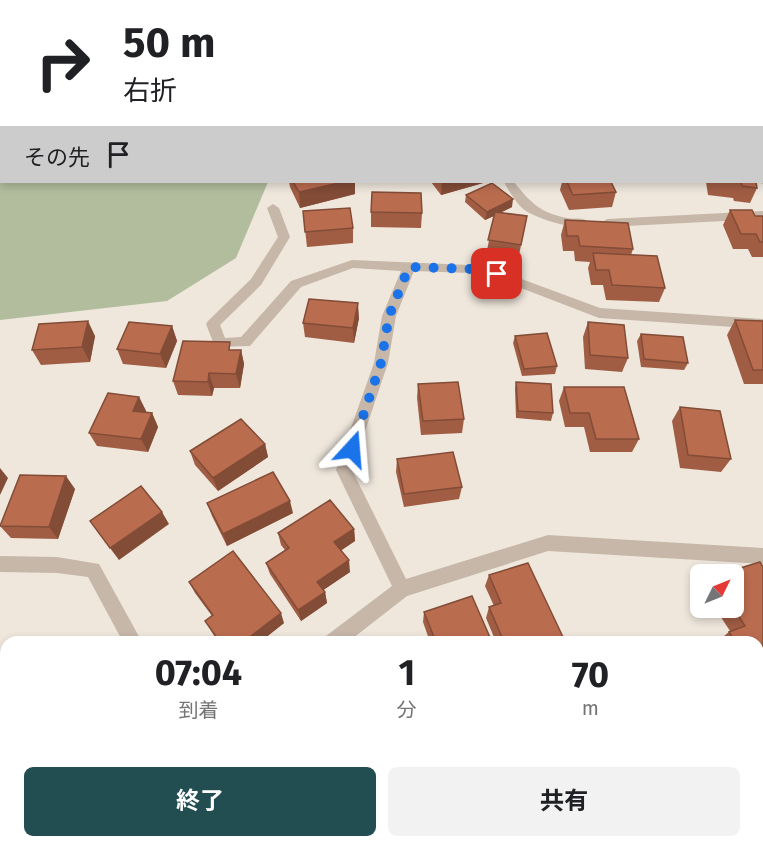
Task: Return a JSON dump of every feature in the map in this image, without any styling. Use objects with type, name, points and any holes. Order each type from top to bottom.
[{"type":"street","points":[[510,183],[528,208],[566,222],[624,223],[763,215]]},
{"type":"street","points":[[273,208],[284,237],[256,282],[213,324],[220,343],[246,342],[296,284],[352,264],[471,269],[497,274],[599,313],[763,324]]},
{"type":"street","points":[[402,589],[344,470],[381,363],[389,316],[409,267]]},
{"type":"street","points":[[341,636],[402,589],[548,543],[763,556]]},
{"type":"street","points":[[0,564],[57,565],[93,570],[130,636]]},
{"type":"green space","points":[[0,183],[268,183],[236,258],[167,301],[0,320]]},
{"type":"building","points":[[294,183],[339,183],[299,192]]},
{"type":"building","points":[[492,183],[513,199],[487,212],[466,195]]},
{"type":"building","points":[[567,183],[612,183],[616,192],[573,195]]},
{"type":"building","points":[[741,183],[756,183],[757,188],[742,186]]},
{"type":"building","points":[[372,192],[421,193],[422,213],[371,212]]},
{"type":"building","points":[[350,208],[353,228],[305,232],[303,211]]},
{"type":"building","points":[[730,210],[752,210],[755,216],[763,216],[763,242],[760,242],[756,234],[741,234]]},
{"type":"building","points":[[495,212],[527,216],[521,245],[488,240]]},
{"type":"building","points":[[565,220],[628,223],[633,249],[580,246],[578,236],[567,236]]},
{"type":"building","points":[[593,253],[657,256],[665,288],[612,285],[609,270],[596,270]]},
{"type":"building","points":[[309,299],[358,303],[353,328],[303,323]]},
{"type":"building","points":[[735,320],[763,321],[763,370],[753,370]]},
{"type":"building","points":[[88,321],[82,347],[32,350],[39,324]]},
{"type":"building","points":[[129,322],[172,326],[160,354],[117,349]]},
{"type":"building","points":[[588,322],[624,325],[628,358],[590,355]]},
{"type":"building","points":[[547,333],[557,366],[524,369],[515,336]]},
{"type":"building","points":[[641,334],[683,337],[688,363],[644,359]]},
{"type":"building","points":[[183,341],[230,342],[229,350],[241,350],[236,374],[209,373],[208,382],[173,381]]},
{"type":"building","points":[[458,382],[464,419],[423,421],[418,384]]},
{"type":"building","points":[[516,382],[551,384],[553,413],[518,411]]},
{"type":"building","points":[[564,387],[624,387],[639,439],[596,439],[589,413],[570,413]]},
{"type":"building","points":[[108,393],[139,397],[133,411],[152,413],[141,439],[89,433]]},
{"type":"building","points":[[680,407],[720,411],[731,459],[688,455]]},
{"type":"building","points":[[241,419],[265,444],[213,478],[190,451]]},
{"type":"building","points":[[453,452],[462,487],[404,494],[397,459]]},
{"type":"building","points":[[273,472],[290,501],[223,534],[207,503]]},
{"type":"building","points":[[20,475],[66,476],[49,527],[0,526]]},
{"type":"building","points":[[141,486],[162,512],[110,548],[90,521]]},
{"type":"building","points":[[330,500],[354,529],[334,542],[349,560],[317,582],[325,592],[298,610],[266,563],[289,548],[278,533]]},
{"type":"building","points":[[233,551],[281,613],[251,636],[216,636],[205,621],[213,615],[189,582]]},
{"type":"building","points":[[760,562],[763,567],[763,636],[731,636],[729,632],[745,626],[740,618],[744,618],[744,567]]},
{"type":"building","points":[[528,563],[563,636],[501,636],[489,607],[501,603],[489,575]]},
{"type":"building","points":[[472,596],[489,636],[434,636],[424,612]]},
{"type":"route","points":[[352,449],[381,363],[389,316],[409,267],[471,269],[497,274]]}]
